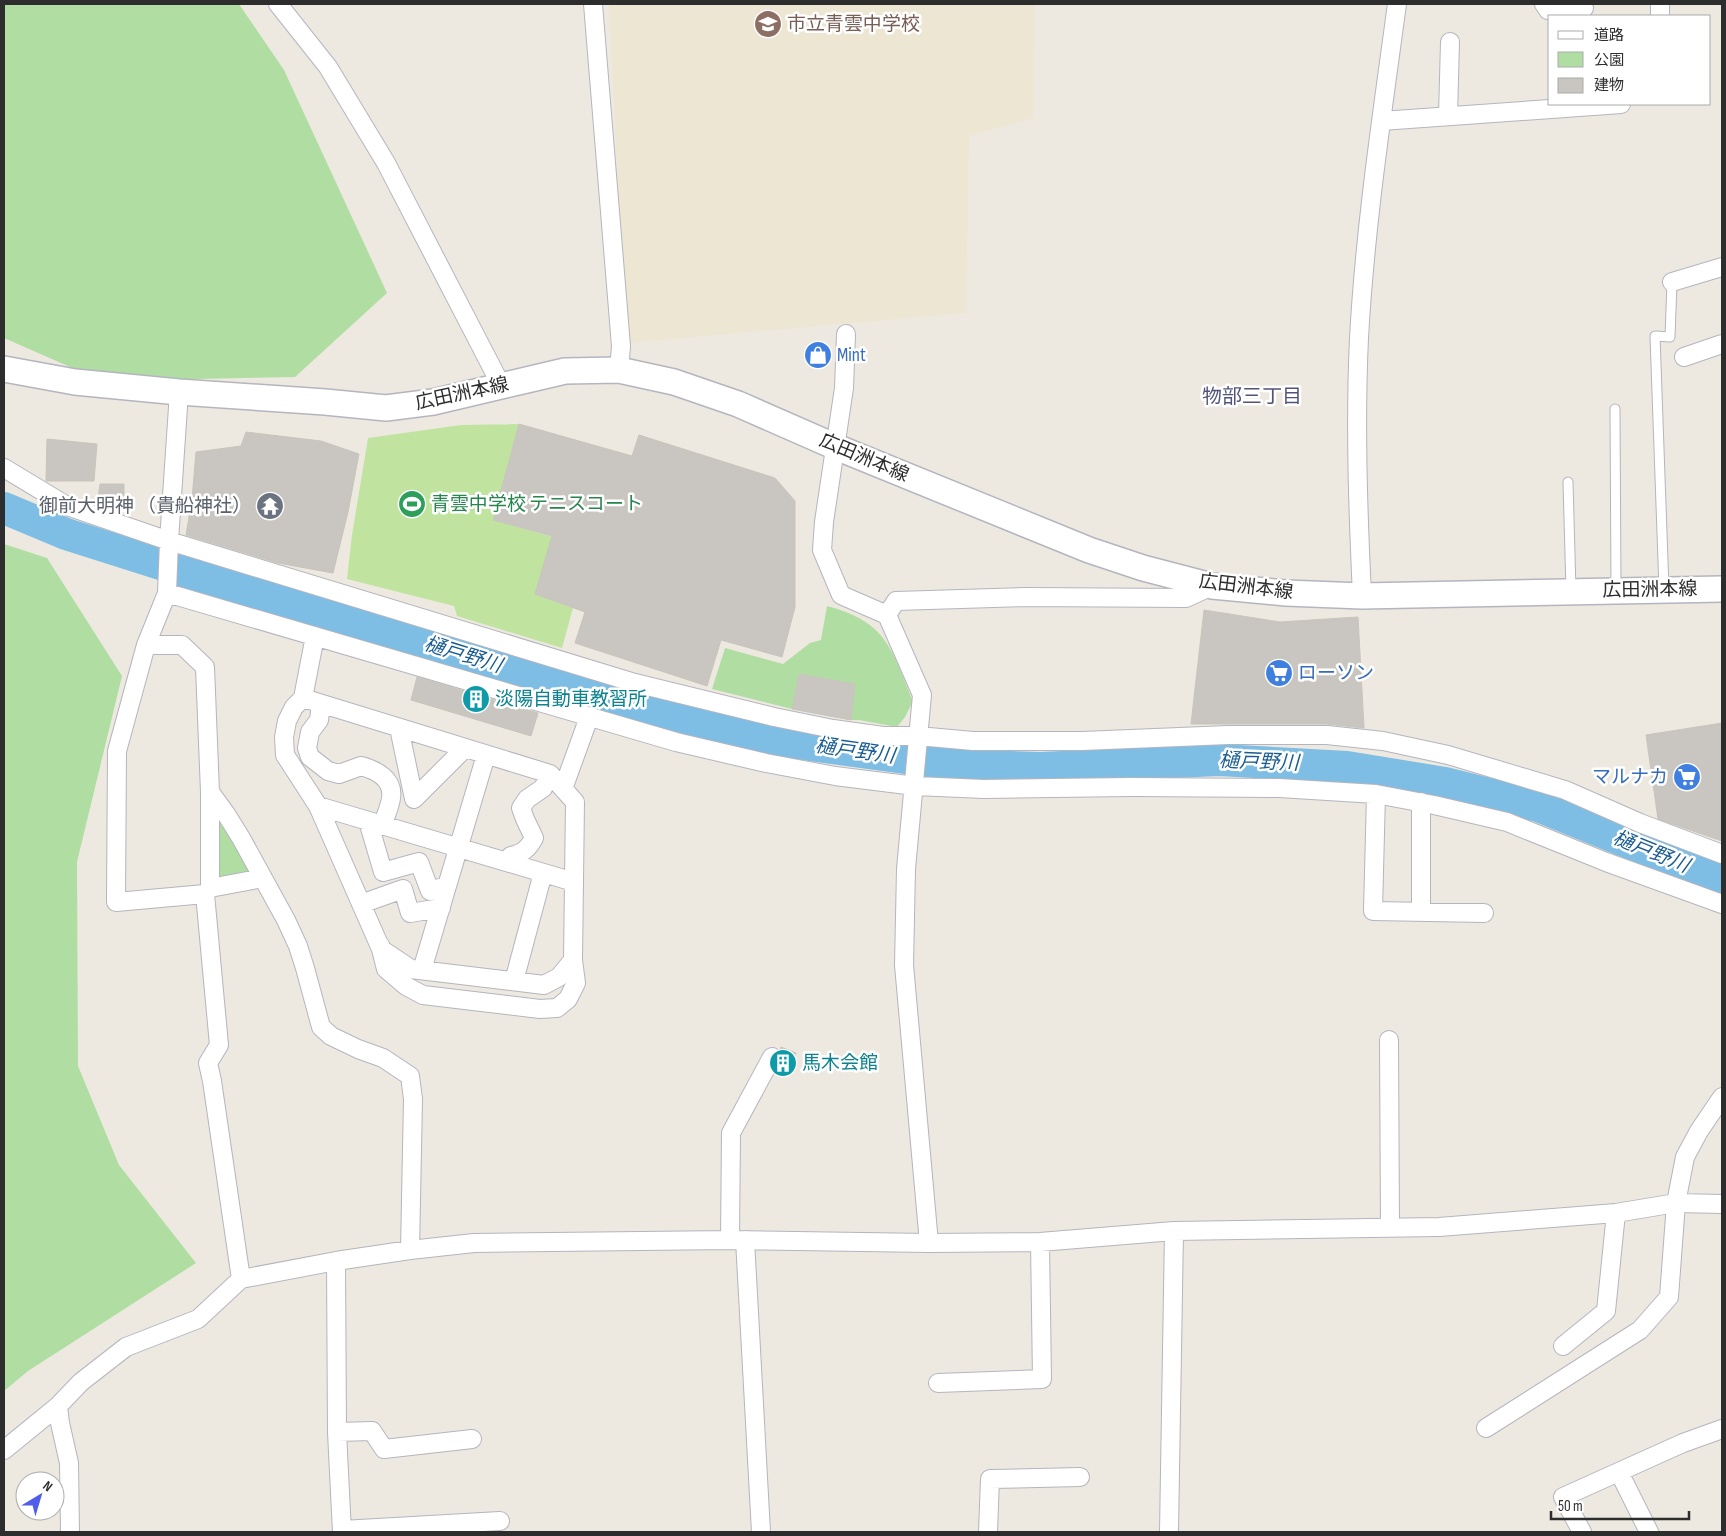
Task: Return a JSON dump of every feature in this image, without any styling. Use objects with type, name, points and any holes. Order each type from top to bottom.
[{"type":"main road","name":"広田洲本線","points":[[4,369],[75,382],[386,408],[433,402],[565,371],[620,370],[674,382],[738,404],[836,447],[1089,550],[1143,568],[1212,586],[1286,593],[1362,596],[1722,588]]},
{"type":"street","points":[[278,4],[328,67],[372,139],[501,386]]},
{"type":"street","points":[[593,4],[621,346],[620,370]]},
{"type":"street","points":[[1362,596],[1357,498],[1359,338],[1368,230],[1397,4]]},
{"type":"street","points":[[1544,4],[1548,10],[1584,8]]},
{"type":"street","points":[[1448,116],[1450,42]]},
{"type":"street","points":[[1381,122],[1607,105]]},
{"type":"street","points":[[1672,282],[1722,267]]},
{"type":"street","points":[[846,334],[844,388],[824,522],[822,550],[841,595],[887,616],[922,695],[906,869],[904,964],[929,1242]]},
{"type":"street","points":[[1684,358],[1722,344]]},
{"type":"street","points":[[179,392],[168,540],[167,593],[146,645],[117,751],[116,902],[208,891],[263,878]]},
{"type":"street","points":[[4,468],[67,506],[168,540],[635,683],[774,717],[833,729],[883,736],[918,736],[973,741],[1029,742],[1228,735],[1327,735],[1383,741],[1448,755],[1566,790],[1640,823],[1722,854]]},
{"type":"street","points":[[887,616],[896,601],[1025,597],[1186,598],[1212,586]]},
{"type":"street","points":[[167,593],[589,717],[741,758],[835,776],[915,786],[984,789],[1130,787],[1279,788],[1376,794],[1421,802],[1507,822],[1606,862],[1722,904]]},
{"type":"street","points":[[315,636],[303,698],[294,707],[287,721],[284,738],[285,755],[318,806],[381,949],[411,969],[544,985],[559,977],[573,960]]},
{"type":"street","points":[[146,645],[182,645],[205,667],[210,792],[208,891],[219,1045],[208,1063],[241,1279]]},
{"type":"street","points":[[303,698],[550,774],[575,802],[573,960],[576,983],[568,999],[557,1008],[540,1008],[423,995],[406,986],[386,969],[380,945]]},
{"type":"street","points":[[321,704],[319,720],[310,732],[307,748],[310,757],[328,771],[339,774],[362,766],[382,774],[389,784],[391,797],[375,823],[383,872],[419,862],[430,891],[447,886]]},
{"type":"street","points":[[563,789],[589,717]]},
{"type":"street","points":[[399,728],[414,800],[465,748]]},
{"type":"street","points":[[422,970],[486,755]]},
{"type":"street","points":[[508,862],[511,856],[521,854],[529,848],[534,838],[524,820],[521,808],[527,799],[543,788],[550,774]]},
{"type":"street","points":[[210,792],[226,814],[263,878],[298,946],[321,1027],[331,1036],[383,1058],[410,1076],[413,1098],[410,1250]]},
{"type":"street","points":[[1376,794],[1373,911],[1484,912]]},
{"type":"street","points":[[1421,802],[1421,912]]},
{"type":"street","points":[[318,806],[574,882]]},
{"type":"street","points":[[514,981],[544,873]]},
{"type":"street","points":[[361,904],[403,889],[410,913],[441,908]]},
{"type":"street","points":[[1389,1040],[1390,1228]]},
{"type":"street","points":[[761,1532],[731,1133],[772,1056]]},
{"type":"street","points":[[1486,1428],[1640,1330],[1669,1297],[1676,1203],[1685,1157],[1699,1131],[1722,1097]]},
{"type":"street","points":[[4,1450],[58,1406],[82,1382],[126,1347],[198,1319],[241,1279],[336,1261],[410,1250],[474,1243],[738,1240],[1040,1242],[1174,1231],[1440,1227],[1616,1213],[1676,1203],[1722,1204]]},
{"type":"street","points":[[1563,1346],[1606,1311],[1616,1213]]},
{"type":"street","points":[[1169,1532],[1174,1231]]},
{"type":"street","points":[[938,1384],[1042,1379],[1040,1242]]},
{"type":"street","points":[[336,1261],[337,1432],[342,1531],[500,1522]]},
{"type":"street","points":[[58,1406],[69,1463],[70,1532]]},
{"type":"street","points":[[1582,1532],[1563,1497],[1683,1443],[1722,1429]]},
{"type":"street","points":[[337,1432],[372,1431],[384,1449],[472,1439]]},
{"type":"street","points":[[1620,1472],[1649,1532]]},
{"type":"street","points":[[988,1532],[990,1479],[1080,1477]]},
{"type":"lane","points":[[1664,589],[1655,336],[1670,337],[1672,282]]},
{"type":"lane","points":[[1615,409],[1616,590]]},
{"type":"lane","points":[[1568,482],[1571,591]]},
{"type":"shaded area","points":[[609,4],[1035,4],[1033,118],[969,136],[966,313],[626,343]]},
{"type":"green space","points":[[4,4],[239,4],[284,70],[387,293],[295,377],[102,381],[4,338]]},
{"type":"green space","points":[[519,424],[493,520],[553,537],[535,594],[573,608],[562,648],[457,616],[454,606],[347,579],[352,535],[368,438],[461,425]]},
{"type":"green space","points":[[4,544],[47,558],[122,676],[77,862],[78,1066],[119,1165],[196,1263],[28,1371],[4,1391]]},
{"type":"green space","points":[[827,606],[863,620],[875,629],[892,652],[913,701],[905,717],[897,727],[851,720],[855,684],[799,674],[792,709],[712,689],[725,648],[783,664],[810,643],[821,640]]},
{"type":"green space","points":[[217,810],[250,874],[217,880]]},
{"type":"building","points":[[519,424],[632,456],[639,435],[775,478],[795,501],[795,607],[782,657],[721,640],[707,686],[575,643],[585,612],[535,594],[552,536],[493,520]]},
{"type":"building","name":"御前大明神 （貴船神社）","points":[[246,432],[321,441],[359,454],[348,512],[333,573],[278,563],[186,535],[192,499],[196,452],[241,446]]},
{"type":"building","points":[[47,439],[97,444],[94,481],[46,481]]},
{"type":"building","points":[[100,484],[124,484],[124,509],[106,508],[97,505]]},
{"type":"building","name":"ローソン","points":[[1204,610],[1280,622],[1358,617],[1364,728],[1327,724],[1191,724]]},
{"type":"building","points":[[799,674],[855,684],[851,720],[792,709]]},
{"type":"building","points":[[417,677],[538,713],[531,736],[411,700]]},
{"type":"building","name":"マルナカ","points":[[1722,723],[1722,841],[1658,819],[1646,735]]},
{"type":"building","name":"馬木会館","points":[[781,1047],[796,1053],[787,1075],[777,1071],[783,1057],[780,1050]]},
{"type":"waterway","name":"樋戸野川","points":[[4,508],[66,534],[173,568],[583,691],[766,739],[956,765],[1040,768],[1219,760],[1347,767],[1445,783],[1538,806],[1722,881]]},
{"type":"place","name":"市立青雲中学校","points":[[768,24]]},
{"type":"place","name":"Mint","points":[[818,355]]},
{"type":"place","name":"青雲中学校 テニスコート","points":[[412,504]]},
{"type":"place","name":"御前大明神 （貴船神社）","points":[[270,506]]},
{"type":"place","name":"ローソン","points":[[1279,673]]},
{"type":"place","name":"淡陽自動車教習所","points":[[476,699]]},
{"type":"place","name":"マルナカ","points":[[1687,777]]},
{"type":"place","name":"馬木会館","points":[[783,1063]]},
{"type":"district","name":"物部三丁目","points":[[1252,397]]}]
